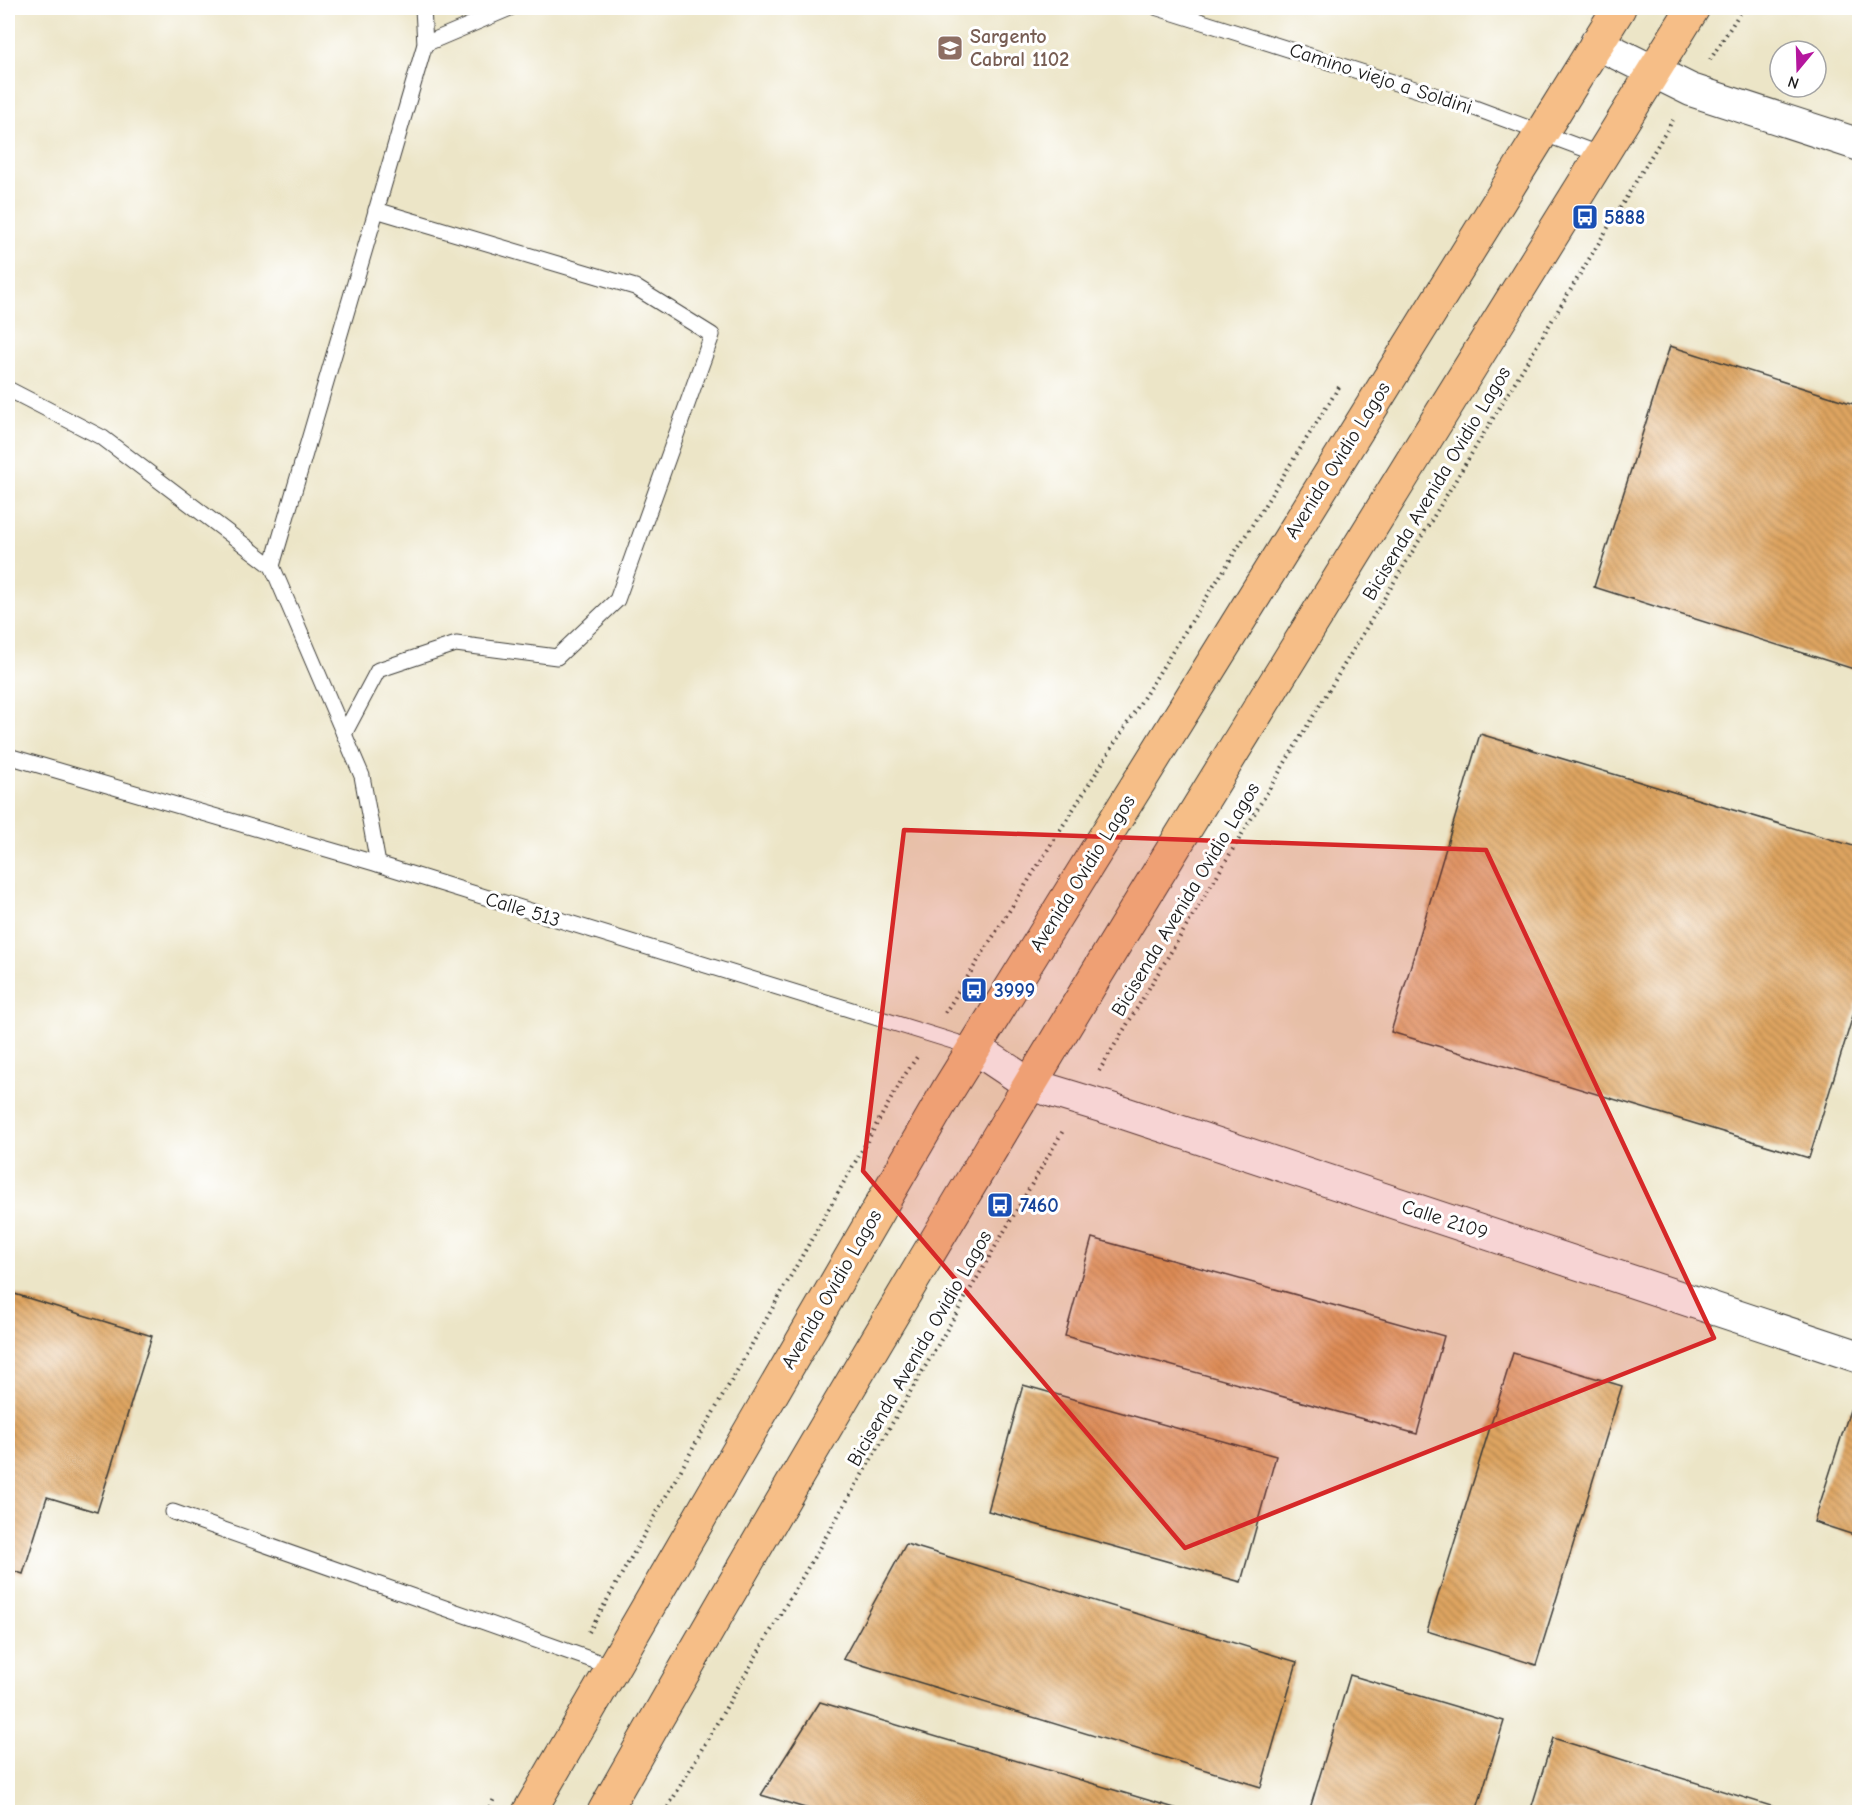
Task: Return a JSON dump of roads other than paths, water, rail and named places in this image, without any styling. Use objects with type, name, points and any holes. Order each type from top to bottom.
[{"type":"main road","name":"Avenida Ovidio Lagos","points":[[529,1812],[948,1090],[1619,8]]},
{"type":"main road","points":[[604,1812],[681,1676],[1029,1084],[1693,8]]},
{"type":"street","points":[[1596,43],[1691,90],[1860,145]]},
{"type":"street","name":"Calle 513","points":[[975,1048],[1029,1084]]},
{"type":"street","name":"Calle 2109","points":[[1029,1084],[1860,1357]]},
{"type":"lane","points":[[272,566],[425,44],[423,8]]},
{"type":"lane","points":[[425,44],[510,8]]},
{"type":"lane","name":"Camino viejo a Soldini","points":[[1158,8],[1472,107],[1601,155]]},
{"type":"lane","points":[[344,734],[378,670],[456,644],[557,657],[617,600],[712,335],[635,287],[376,210]]},
{"type":"lane","points":[[8,389],[103,438],[272,566],[362,776],[378,864]]},
{"type":"lane","name":"Calle 513","points":[[8,756],[378,864],[975,1048]]},
{"type":"lane","points":[[173,1512],[612,1666]]},
{"type":"place","name":"Sargento Cabral 1102","points":[[950,48]]},
{"type":"place","name":"5888","points":[[1585,217]]},
{"type":"place","name":"3999","points":[[974,990]]},
{"type":"place","name":"7460","points":[[1000,1205]]}]
